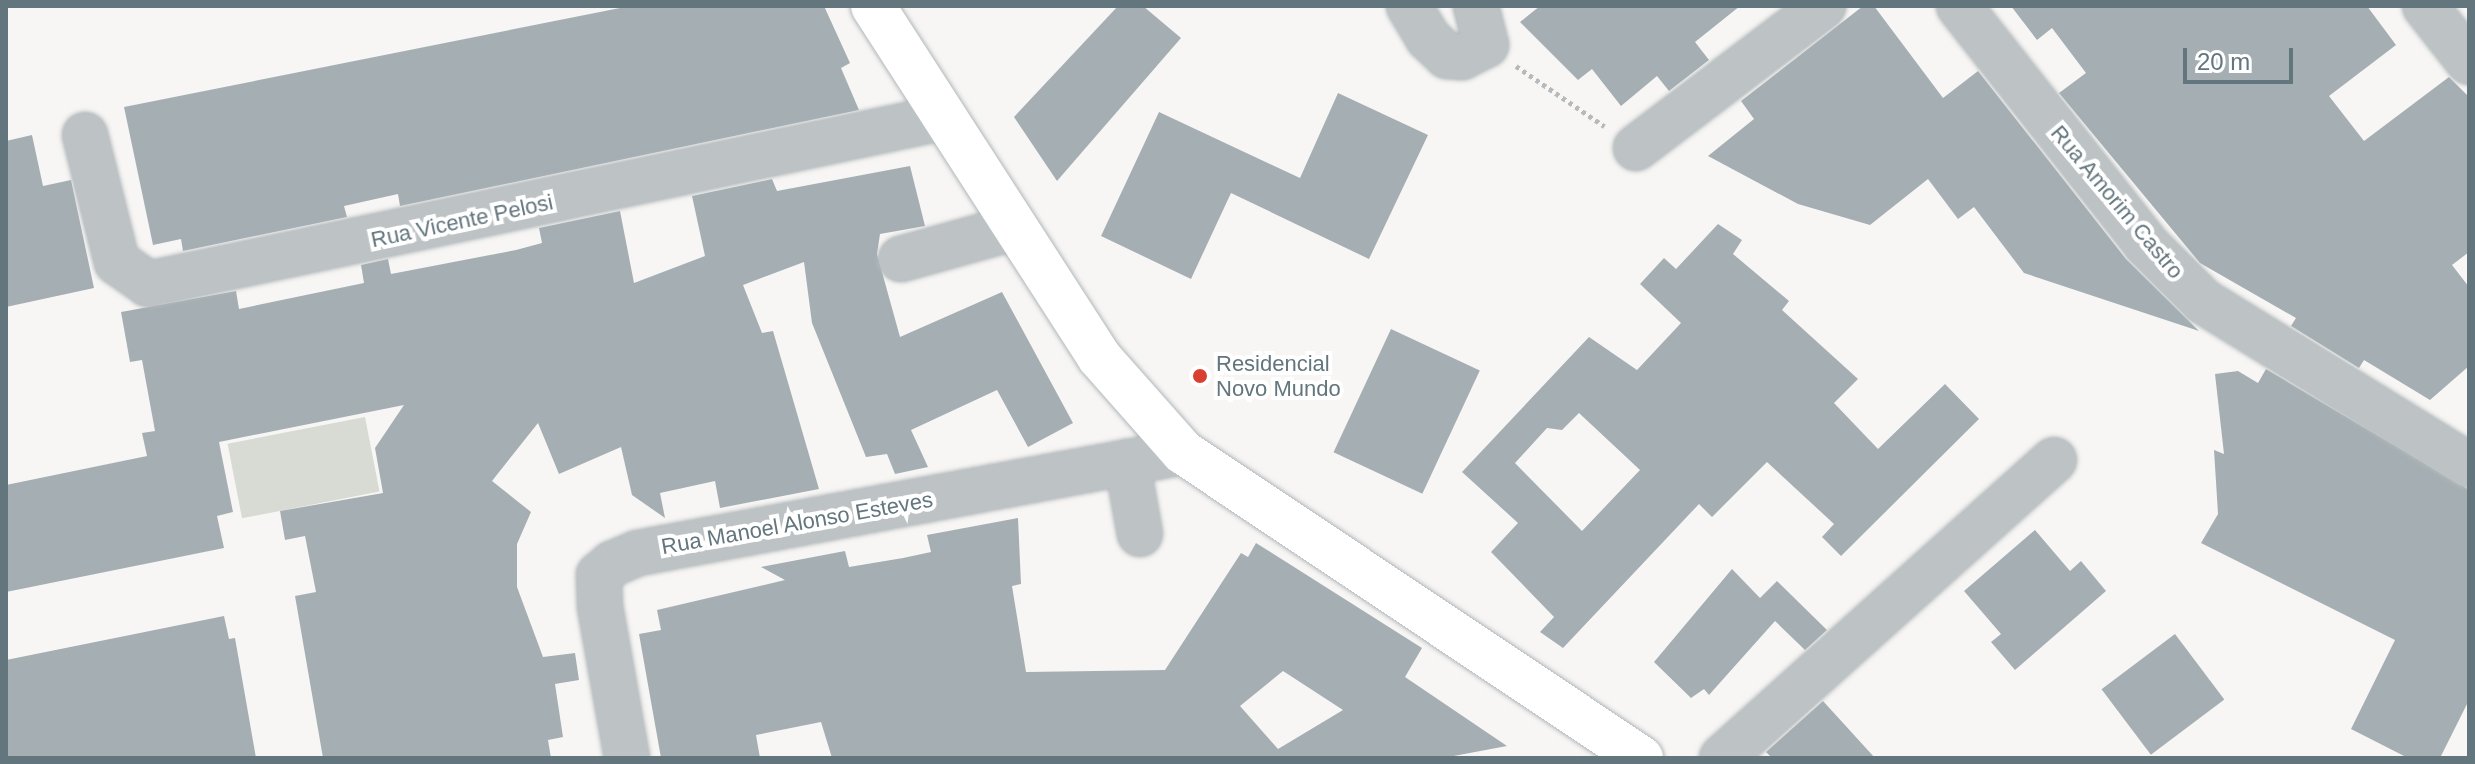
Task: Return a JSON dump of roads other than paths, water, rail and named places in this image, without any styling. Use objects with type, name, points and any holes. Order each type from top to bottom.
[{"type":"main road","points":[[873,6],[941,118],[1099,357],[1183,452],[1641,758]]},
{"type":"street","points":[[1409,6],[1447,56],[1474,55],[1481,26]]},
{"type":"street","points":[[1636,148],[1823,6]]},
{"type":"street","name":"Rua Amorim Castro","points":[[1959,6],[2146,244],[2203,301],[2469,465]]},
{"type":"street","points":[[2425,6],[2469,62]]},
{"type":"street","name":"Rua Vicente Pelosi","points":[[85,135],[117,262],[148,284],[941,118]]},
{"type":"street","points":[[901,259],[1013,228]]},
{"type":"street","name":"Rua Manoel Alonso Esteves","points":[[627,758],[600,606],[599,575],[612,564],[638,553],[1183,452]]},
{"type":"street","points":[[1722,758],[2054,460]]},
{"type":"street","points":[[1127,462],[1140,534]]},
{"type":"place","name":"Residencial Novo Mundo","points":[[1200,376]]}]
